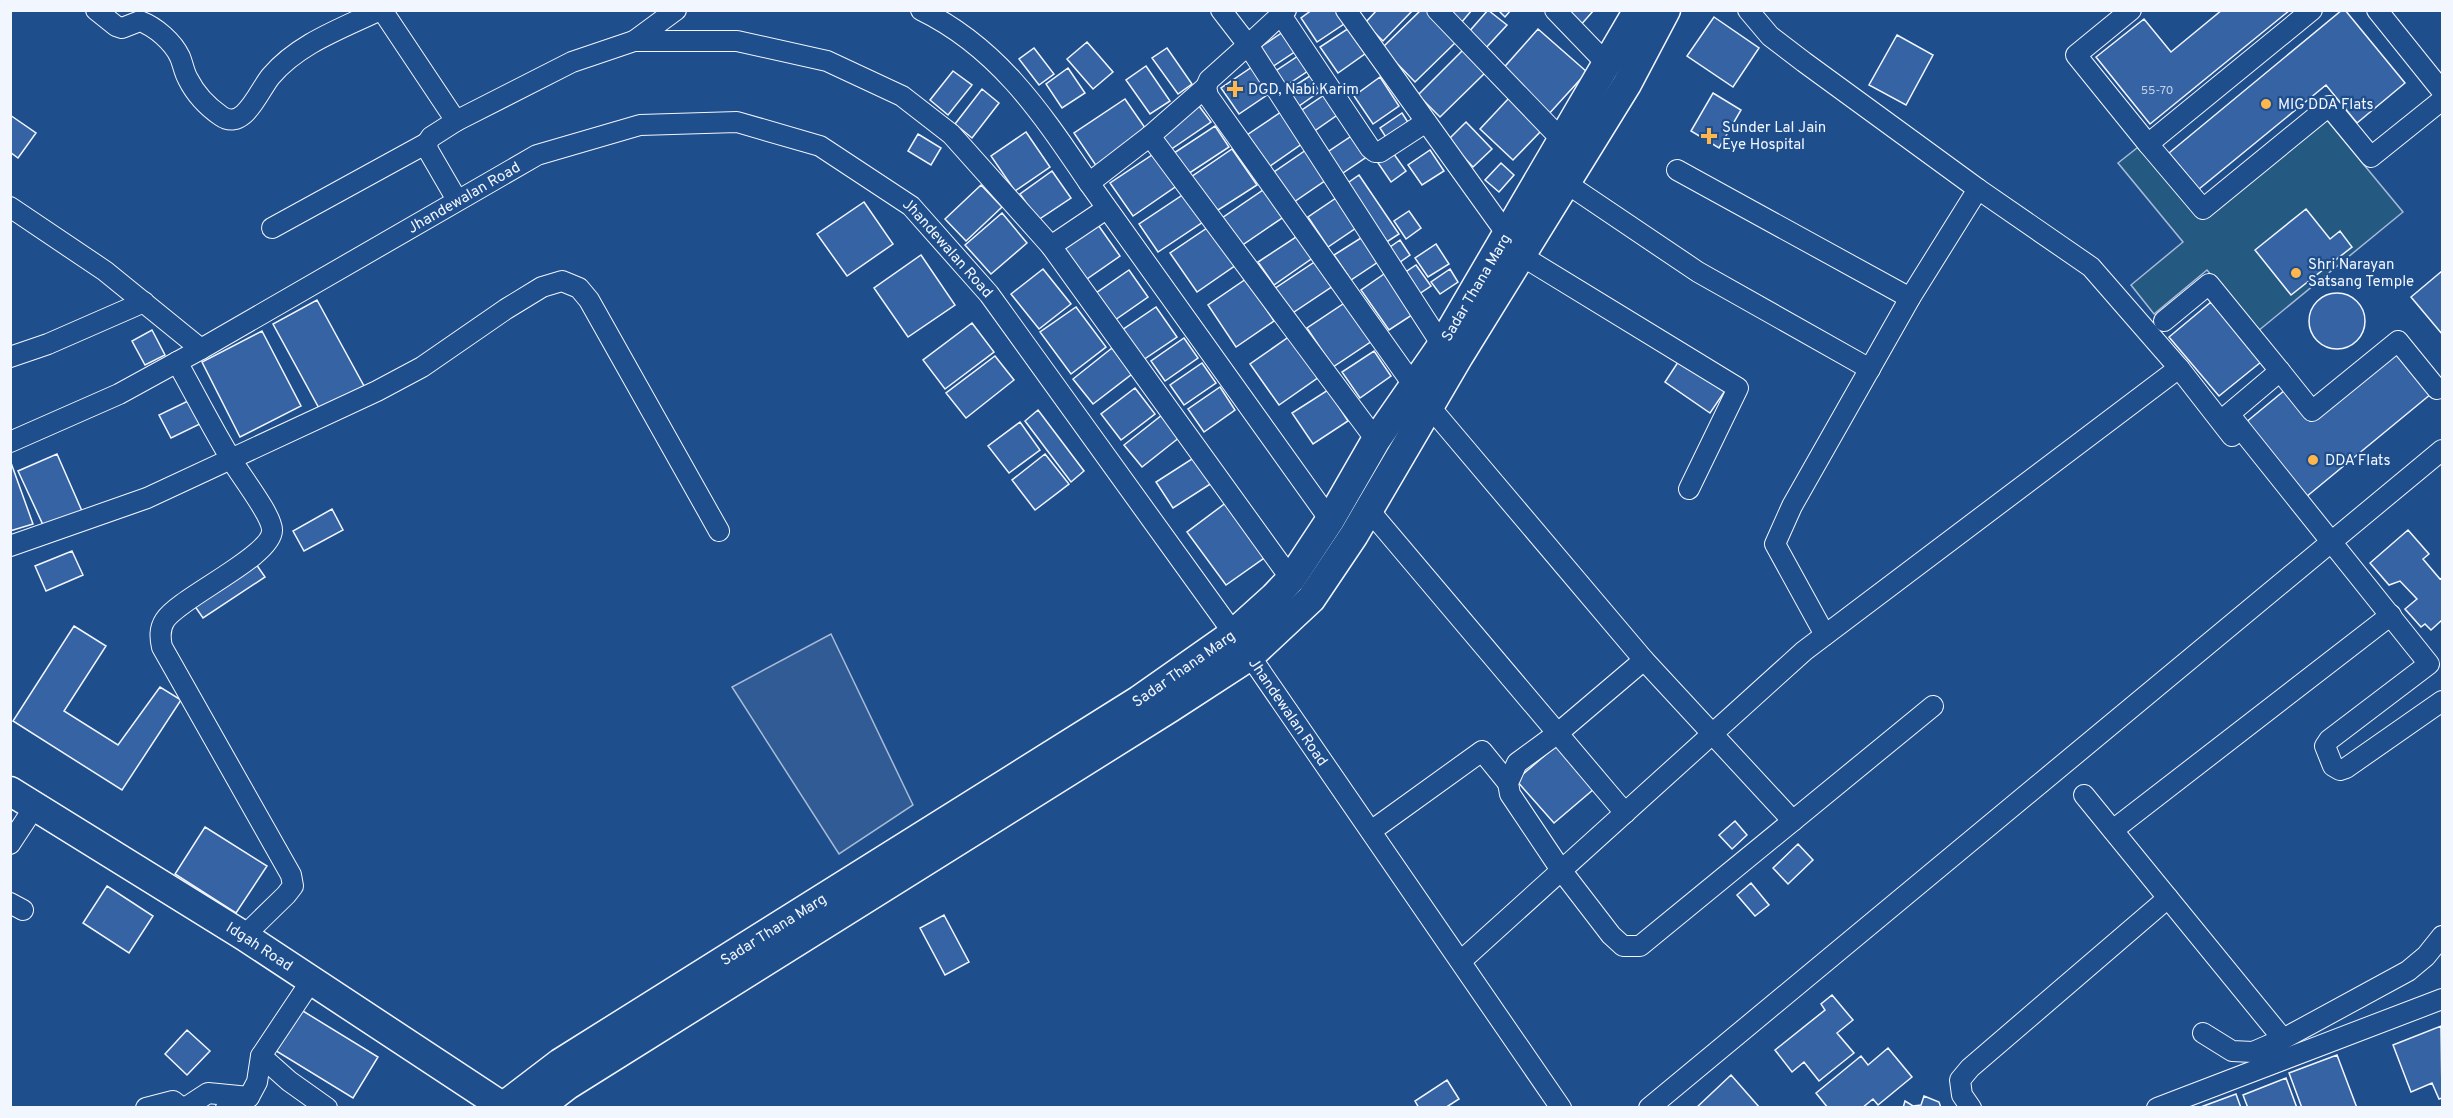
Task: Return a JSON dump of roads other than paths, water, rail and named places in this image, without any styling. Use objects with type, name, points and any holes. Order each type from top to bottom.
[{"type":"street","points":[[96,10],[122,28],[140,21],[170,42],[177,50],[187,77],[196,92],[227,120],[236,120],[243,115],[270,76],[290,57],[381,10],[456,121]]},
{"type":"street","points":[[272,228],[427,143],[431,137],[456,121],[572,62],[634,41],[676,10]]},
{"type":"street","points":[[921,10],[944,22],[999,64],[1043,115],[1106,209],[1330,520]]},
{"type":"street","points":[[1221,10],[1248,45],[1442,345]]},
{"type":"street","points":[[1346,10],[1514,244],[1738,388],[1689,489]]},
{"type":"street","points":[[1437,10],[1561,139]]},
{"type":"street","points":[[1555,10],[1607,64]]},
{"type":"street","name":"Sadar Thana Marg","points":[[538,1107],[567,1085],[1150,721],[1242,645],[1291,579],[1330,520],[1376,440],[1422,396],[1514,244],[1561,139],[1638,10]]},
{"type":"street","name":"Sadar Thana Marg","points":[[504,1107],[560,1063],[1140,700],[1242,645],[1311,599],[1354,535],[1368,509],[1422,396],[1442,345],[1514,244],[1566,183],[1628,84],[1666,10]]},
{"type":"street","points":[[1748,10],[1770,36],[1804,62],[1978,189],[2091,267],[2179,368],[2269,483]]},
{"type":"street","points":[[2131,10],[2076,55],[2203,209],[2329,106],[2367,160],[2442,100]]},
{"type":"street","points":[[2148,144],[2312,10]]},
{"type":"street","points":[[2377,10],[2442,91]]},
{"type":"street","points":[[1089,183],[1150,136],[1206,87],[1209,80],[1283,13],[1370,148],[1380,152],[1426,122]]},
{"type":"street","points":[[634,41],[737,41],[827,61],[902,96],[951,134],[1050,246],[1291,579]]},
{"type":"street","points":[[1206,87],[1208,96],[1422,396],[1644,660],[1793,821]]},
{"type":"street","name":"Jhandewalan Road","points":[[10,442],[119,394],[537,155],[640,125],[737,122],[820,146],[911,206],[989,294],[1242,645],[1561,1107]]},
{"type":"street","points":[[1150,136],[1376,440]]},
{"type":"street","points":[[427,143],[428,150],[457,200]]},
{"type":"street","points":[[1677,170],[1910,298]]},
{"type":"street","points":[[1566,183],[1698,272],[1870,369]]},
{"type":"street","points":[[1826,635],[1775,544],[1792,506],[1910,298],[1978,189]]},
{"type":"street","points":[[10,207],[105,271],[201,349]]},
{"type":"street","points":[[1050,246],[1106,209]]},
{"type":"street","points":[[10,546],[147,498],[377,391],[422,367],[542,287],[562,281],[579,288],[589,300],[718,531]]},
{"type":"street","points":[[2164,321],[2209,284],[2312,411],[2398,341],[2437,389]]},
{"type":"street","points":[[10,357],[48,344],[144,302]]},
{"type":"street","points":[[177,362],[230,459],[267,516],[273,532],[270,539],[257,553],[165,619],[160,638],[162,647],[291,875],[293,886],[286,896],[244,936]]},
{"type":"street","points":[[1461,961],[1804,651],[2179,368]]},
{"type":"street","points":[[2280,371],[2229,414],[2333,541],[2429,664],[2329,740],[2325,746],[2333,766],[2340,770],[2346,768],[2442,701]]},
{"type":"street","points":[[1649,1107],[2442,450]]},
{"type":"street","points":[[1368,509],[1625,813]]},
{"type":"street","points":[[2113,830],[2391,615]]},
{"type":"street","points":[[1508,783],[1517,763],[1558,733],[1644,660]]},
{"type":"street","points":[[1371,831],[1482,751],[1508,783],[1510,794],[1561,870],[1611,935],[1623,946],[1640,946],[1934,706]]},
{"type":"street","name":"Idgah Road","points":[[10,791],[244,936],[504,1107]]},
{"type":"street","points":[[2084,795],[2283,1039]]},
{"type":"street","points":[[10,844],[35,806]]},
{"type":"street","points":[[1971,1107],[1962,1095],[1960,1080],[1970,1068],[2168,898]]},
{"type":"street","points":[[2203,1034],[2232,1051],[2253,1052],[2283,1039],[2408,971],[2426,956],[2442,936]]},
{"type":"street","points":[[226,1107],[249,1097],[257,1082],[261,1056],[311,981]]},
{"type":"street","points":[[2157,1107],[2442,999]]},
{"type":"street","points":[[261,1056],[289,1081],[327,1107]]},
{"type":"street","points":[[146,1107],[173,1101],[183,1107],[208,1093],[249,1097]]},
{"type":"place","name":"DGD, Nabi Karim","points":[[1235,89]]},
{"type":"place","name":"MIG DDA Flats","points":[[2266,104]]},
{"type":"place","name":"Sunder Lal Jain Eye Hospital","points":[[1709,136]]},
{"type":"place","name":"Shri Narayan Satsang Temple","points":[[2296,273]]},
{"type":"place","name":"DDA Flats","points":[[2313,460]]}]
